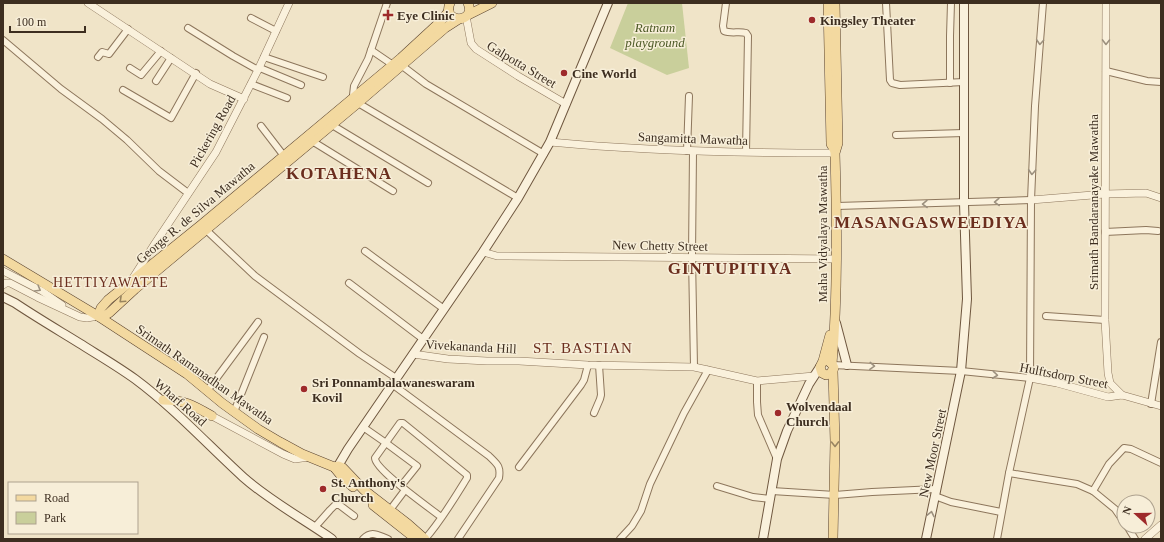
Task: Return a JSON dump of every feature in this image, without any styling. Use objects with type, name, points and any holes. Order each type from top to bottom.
[{"type":"main road","points":[[448,6],[453,17],[464,17],[470,8],[468,3]]},
{"type":"main road","name":"George R. de Silva Mawatha","points":[[356,100],[312,141],[204,228],[104,304],[99,311],[98,316],[104,316],[110,313],[135,289],[204,228],[284,156],[356,100],[397,65],[444,28],[492,3]]},
{"type":"main road","points":[[340,470],[346,452],[483,252],[544,154],[608,3]]},
{"type":"main road","name":"Maha Vidyalaya Mawatha","points":[[828,3],[831,144],[835,152]]},
{"type":"main road","name":"Maha Vidyalaya Mawatha","points":[[833,539],[835,495],[833,366],[837,259],[835,152],[838,143],[835,3]]},
{"type":"main road","name":"New Moor Street","points":[[926,539],[961,371],[967,300],[964,203],[964,3]]},
{"type":"main road","name":"George R. de Silva Mawatha","points":[[397,65],[441,21],[448,6]]},
{"type":"main road","name":"Srimath Ramanadhan Mawatha","points":[[3,259],[98,316],[187,374],[234,412],[258,429],[309,457],[340,470]]},
{"type":"main road","name":"Wharf Road","points":[[3,297],[101,356],[134,378],[163,400],[243,477],[278,504],[332,539]]},
{"type":"main road","points":[[835,318],[847,365]]},
{"type":"main road","name":"Maha Vidyalaya Mawatha","points":[[822,367],[835,318]]},
{"type":"main road","points":[[763,539],[777,459],[787,431],[814,376],[828,360],[833,366],[828,374],[822,367]]},
{"type":"main road","points":[[163,400],[177,400],[191,404],[212,416]]},
{"type":"main road","points":[[340,470],[425,539]]},
{"type":"main road","points":[[340,470],[372,504],[416,539]]},
{"type":"street","points":[[88,3],[210,84],[244,99]]},
{"type":"street","name":"Pickering Road","points":[[130,283],[216,152],[259,69],[289,3]]},
{"type":"street","points":[[387,3],[366,63],[354,86],[353,92],[356,100],[518,198]]},
{"type":"street","points":[[726,3],[723,26],[724,31],[743,32],[748,36],[746,152]]},
{"type":"street","points":[[886,3],[890,80],[892,83],[900,85],[964,82]]},
{"type":"street","points":[[950,83],[951,3]]},
{"type":"street","points":[[997,539],[1001,512],[1030,378],[1031,200],[1035,106],[1043,3]]},
{"type":"street","name":"Srimath Bandaranayake Mawatha","points":[[1106,3],[1104,320],[1110,383],[1122,395]]},
{"type":"street","name":"Galpotta Street","points":[[464,17],[472,43],[476,49],[566,104]]},
{"type":"street","points":[[251,18],[276,31]]},
{"type":"street","points":[[188,28],[233,56],[259,69],[301,85]]},
{"type":"street","points":[[98,57],[102,52],[109,54],[128,29]]},
{"type":"street","points":[[3,40],[61,89],[102,118],[160,171],[188,193]]},
{"type":"street","points":[[371,50],[544,154]]},
{"type":"street","points":[[130,68],[141,75],[161,51]]},
{"type":"street","points":[[264,57],[323,77]]},
{"type":"street","points":[[156,81],[171,58]]},
{"type":"street","points":[[1106,71],[1147,82],[1161,82]]},
{"type":"street","points":[[123,90],[171,118],[196,74]]},
{"type":"street","points":[[251,84],[287,98]]},
{"type":"street","points":[[689,96],[694,368]]},
{"type":"street","points":[[332,124],[428,183]]},
{"type":"street","points":[[261,126],[284,156]]},
{"type":"street","points":[[896,135],[964,133]]},
{"type":"street","points":[[312,141],[393,191]]},
{"type":"street","name":"Sangamitta Mawatha","points":[[550,142],[604,147],[690,151],[835,152]]},
{"type":"street","points":[[837,206],[1031,200],[1105,194],[1146,193],[1161,198]]},
{"type":"street","points":[[204,228],[255,276],[360,354],[489,456],[497,464],[500,468],[499,478],[458,539]]},
{"type":"street","points":[[1105,232],[1146,230],[1158,231]]},
{"type":"street","points":[[365,251],[444,309]]},
{"type":"street","name":"New Chetty Street","points":[[483,252],[498,256],[837,259]]},
{"type":"street","points":[[3,271],[42,291],[75,315]]},
{"type":"street","points":[[3,285],[10,283],[84,318],[98,316]]},
{"type":"street","points":[[349,283],[423,339]]},
{"type":"street","points":[[1046,316],[1104,320]]},
{"type":"street","points":[[207,391],[258,322]]},
{"type":"street","points":[[234,412],[264,337]]},
{"type":"street","points":[[1151,404],[1161,342]]},
{"type":"street","name":"Vivekananda Hill","points":[[413,354],[448,359],[487,361],[694,368],[757,381],[814,376]]},
{"type":"street","points":[[519,467],[581,386],[588,364]]},
{"type":"street","points":[[594,413],[601,395],[599,364]]},
{"type":"street","name":"Hulftsdorp Street","points":[[833,366],[847,365],[961,371],[1030,378],[1057,383],[1108,397],[1122,395],[1161,406]]},
{"type":"street","points":[[620,539],[632,526],[639,515],[650,484],[684,413],[708,370]]},
{"type":"street","points":[[757,381],[758,415],[777,459]]},
{"type":"street","points":[[212,416],[283,454],[295,459],[309,457]]},
{"type":"street","points":[[425,539],[432,531],[467,478],[467,475],[401,422],[375,460],[386,474],[441,517]]},
{"type":"street","points":[[363,427],[416,466],[390,510]]},
{"type":"street","points":[[1093,491],[1109,464],[1124,448],[1131,449],[1161,463]]},
{"type":"street","points":[[1009,473],[1077,484],[1093,491],[1116,512]]},
{"type":"street","points":[[717,486],[753,497],[771,495],[835,495],[872,492],[936,493],[951,502],[1001,512]]},
{"type":"street","points":[[315,527],[336,504],[354,516]]},
{"type":"street","points":[[1145,539],[1161,525]]},
{"type":"street","points":[[362,539],[367,534],[373,534],[388,539]]},
{"type":"green space","name":"Ratnam playground","points":[[628,3],[682,3],[689,68],[667,75],[610,48]]},
{"type":"place","name":"Eye Clinic","points":[[388,15]]},
{"type":"place","name":"Kingsley Theater","points":[[812,20]]},
{"type":"place","name":"Cine World","points":[[564,73]]},
{"type":"place","name":"Sri Ponnambalawaneswaram Kovil","points":[[304,389]]},
{"type":"place","name":"Wolvendaal Church","points":[[778,413]]},
{"type":"place","name":"St. Anthony's Church","points":[[323,489]]},
{"type":"district","name":"KOTAHENA","points":[[339,173]]},
{"type":"district","name":"MASANGASWEEDIYA","points":[[931,222]]},
{"type":"district","name":"GINTUPITIYA","points":[[730,268]]},
{"type":"district","name":"HETTIYAWATTE","points":[[111,282]]},
{"type":"district","name":"ST. BASTIAN","points":[[583,348]]}]
